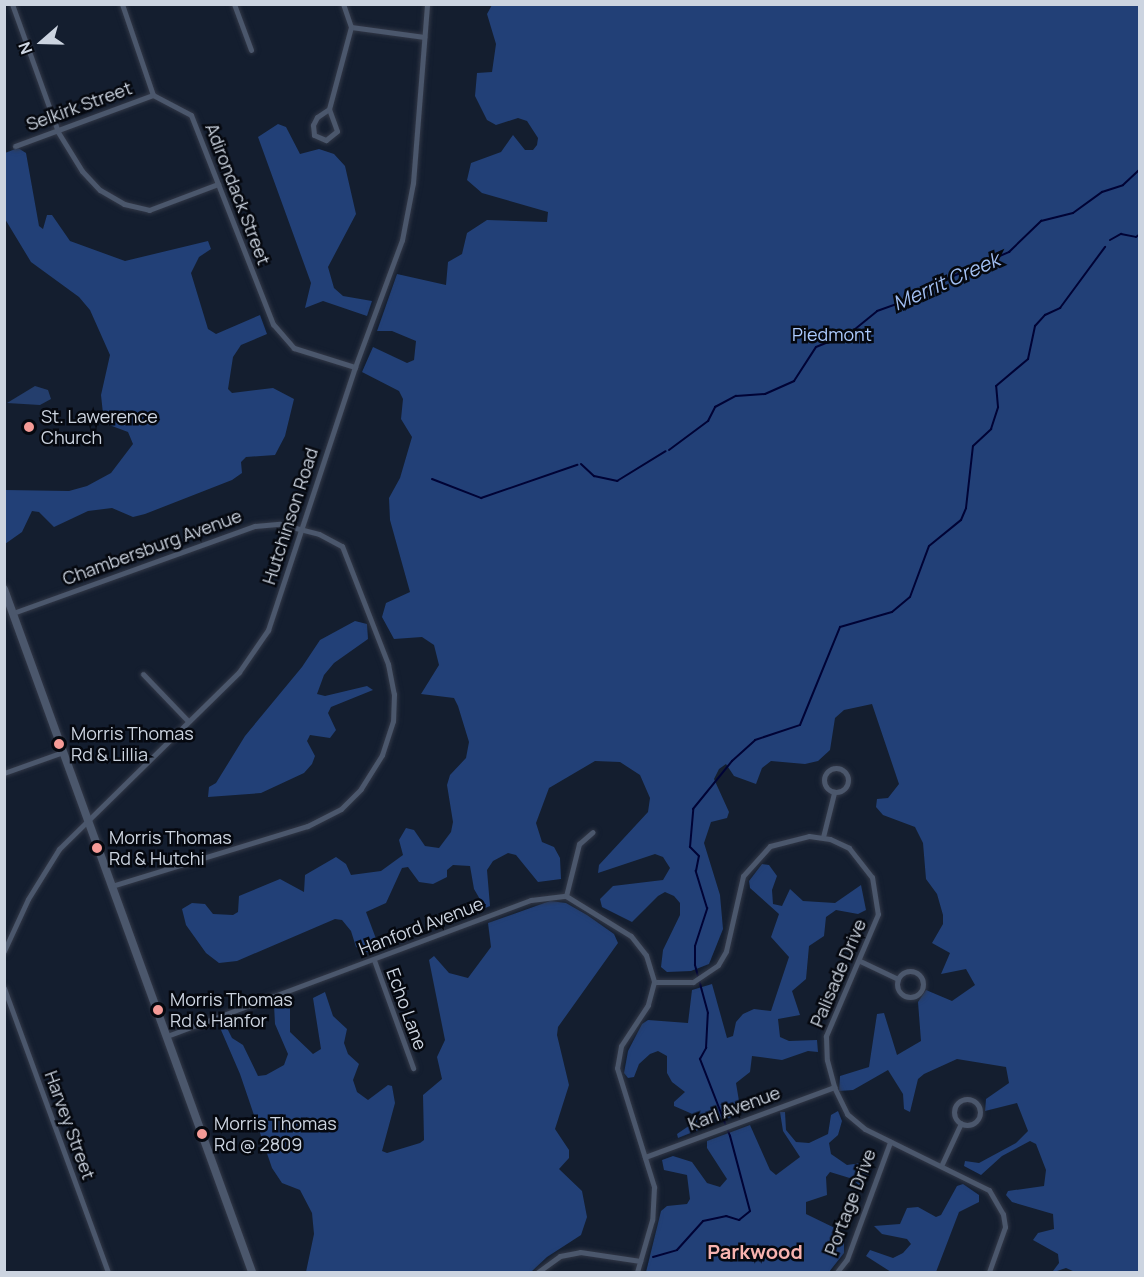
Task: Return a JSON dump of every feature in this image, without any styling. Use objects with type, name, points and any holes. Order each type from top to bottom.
[{"type":"main road","points":[[4,589],[252,1272]]},
{"type":"street","points":[[12,4],[58,132],[82,171],[100,190],[124,204],[149,210],[218,184]]},
{"type":"street","points":[[122,4],[153,94]]},
{"type":"street","points":[[234,4],[251,50]]},
{"type":"street","points":[[330,109],[317,117],[313,125],[314,135],[326,141],[337,131],[330,109],[351,27],[343,4]]},
{"type":"street","name":"Hutchinson Road","points":[[4,951],[27,899],[59,849],[239,672],[268,630],[355,367],[402,240],[413,183],[428,4]]},
{"type":"street","points":[[351,27],[424,37]]},
{"type":"street","name":"Selkirk Street","points":[[15,146],[58,132],[153,94]]},
{"type":"street","name":"Adirondack Street","points":[[153,94],[191,115],[273,324],[282,338],[294,348],[355,367]]},
{"type":"street","name":"Chambersburg Avenue","points":[[13,613],[255,526],[280,524],[342,546],[388,664],[394,694],[393,720],[382,755],[361,789],[332,813],[306,826],[112,886]]},
{"type":"street","points":[[143,674],[188,721]]},
{"type":"street","points":[[4,773],[63,752]]},
{"type":"street","points":[[838,768],[848,776],[848,783],[844,790],[834,793],[826,787],[824,779],[827,772],[838,768]]},
{"type":"street","points":[[654,982],[693,982],[712,972],[726,951],[738,888],[752,862],[783,840],[823,837],[834,793]]},
{"type":"street","points":[[592,832],[579,844],[566,896],[631,936],[646,955],[654,982],[648,1005],[621,1046],[617,1068],[654,1187],[652,1220],[637,1272]]},
{"type":"street","name":"Palisade Drive","points":[[823,837],[840,843],[858,856],[876,888],[878,914],[860,962],[826,1036],[827,1060],[834,1087],[854,1122],[890,1142],[979,1182],[997,1200],[1005,1227],[989,1272]]},
{"type":"street","name":"Hanford Avenue","points":[[167,1036],[531,900],[566,896]]},
{"type":"street","name":"Echo Lane","points":[[374,960],[413,1068]]},
{"type":"street","points":[[860,962],[898,979]]},
{"type":"street","points":[[913,971],[922,980],[922,988],[913,997],[904,996],[898,990],[898,979],[905,972],[913,971]]},
{"type":"street","name":"Harvey Street","points":[[4,988],[108,1272]]},
{"type":"street","name":"Karl Avenue","points":[[645,1157],[834,1087]]},
{"type":"street","points":[[971,1100],[978,1105],[978,1117],[972,1123],[962,1123],[955,1117],[954,1108],[959,1101],[971,1100]]},
{"type":"street","points":[[942,1164],[962,1123]]},
{"type":"street","name":"Portage Drive","points":[[837,1272],[852,1248],[890,1142]]},
{"type":"street","points":[[538,1272],[560,1256],[580,1252],[640,1261]]},
{"type":"shaded area","points":[[35,386],[48,390],[51,399],[40,405],[7,403]]},
{"type":"green space","name":"Piedmont","points":[[492,5],[1139,5],[1139,1272],[1075,1272],[1066,1268],[1054,1272],[1041,1272],[1053,1271],[1059,1263],[1058,1254],[1033,1240],[1038,1233],[1054,1229],[1053,1214],[1012,1202],[1006,1195],[1008,1191],[1044,1186],[1046,1170],[1036,1144],[1030,1141],[1002,1156],[981,1175],[964,1166],[965,1161],[979,1163],[1016,1143],[1028,1131],[1017,1103],[985,1111],[986,1099],[1009,1083],[1006,1067],[957,1059],[924,1074],[918,1079],[910,1112],[904,1109],[903,1094],[888,1070],[853,1090],[839,1091],[840,1076],[869,1067],[877,1014],[884,1013],[897,1055],[921,1041],[918,1002],[926,990],[952,1001],[975,985],[966,969],[941,974],[950,953],[932,943],[943,924],[943,915],[937,894],[926,879],[923,843],[915,827],[883,815],[876,807],[877,799],[888,798],[899,784],[872,704],[844,710],[835,718],[830,750],[818,761],[805,764],[771,761],[762,768],[756,784],[734,776],[726,764],[719,769],[714,779],[729,812],[727,818],[711,822],[704,843],[720,895],[723,929],[709,964],[691,971],[667,972],[661,967],[663,950],[680,915],[680,903],[674,896],[665,892],[658,896],[632,922],[602,907],[600,899],[613,886],[663,880],[670,868],[663,857],[655,854],[598,873],[599,865],[648,812],[650,798],[640,775],[620,762],[595,761],[549,788],[536,823],[542,842],[554,847],[560,858],[561,879],[538,882],[516,855],[508,853],[493,861],[487,870],[490,906],[485,908],[474,889],[470,866],[453,865],[447,870],[447,877],[433,884],[419,882],[408,867],[402,868],[386,903],[366,912],[378,944],[369,953],[356,947],[351,931],[342,920],[335,919],[237,961],[219,963],[206,953],[186,925],[182,909],[192,903],[205,904],[213,914],[233,915],[238,912],[239,896],[280,879],[304,892],[305,875],[336,857],[346,864],[351,875],[381,871],[403,855],[399,840],[406,828],[414,830],[425,846],[439,848],[451,832],[453,822],[447,785],[450,775],[466,758],[469,742],[458,706],[454,698],[421,694],[439,665],[434,645],[422,637],[394,639],[382,617],[386,603],[410,592],[390,520],[389,498],[400,478],[412,437],[401,419],[403,399],[399,391],[362,372],[373,347],[407,363],[414,360],[416,341],[392,331],[377,331],[397,274],[446,285],[448,262],[462,254],[467,233],[487,220],[547,222],[548,212],[482,193],[467,180],[471,163],[501,152],[513,135],[525,150],[533,150],[538,138],[527,121],[518,118],[496,125],[487,120],[475,96],[477,73],[492,72],[496,44],[487,14]]},
{"type":"green space","points":[[278,124],[286,127],[300,154],[319,149],[334,154],[345,166],[356,214],[328,267],[334,288],[343,296],[372,301],[367,316],[323,301],[305,308],[311,283],[258,137]]},
{"type":"green space","points":[[18,148],[26,153],[39,226],[43,229],[47,215],[52,215],[70,241],[125,261],[208,241],[211,249],[199,257],[191,273],[208,329],[216,334],[260,315],[267,334],[241,345],[233,357],[228,389],[232,393],[273,388],[294,399],[285,436],[275,455],[246,457],[241,462],[242,473],[232,480],[133,517],[112,508],[88,511],[54,527],[39,512],[32,511],[22,532],[5,544],[5,490],[69,491],[87,486],[111,473],[133,444],[128,432],[104,423],[101,395],[110,355],[90,310],[79,297],[31,262],[5,219],[5,153]]},
{"type":"green space","points":[[355,621],[367,624],[368,639],[334,663],[324,675],[317,694],[325,696],[367,686],[373,690],[331,707],[328,713],[336,730],[330,738],[310,735],[307,741],[315,756],[312,764],[304,773],[261,793],[208,797],[209,787],[216,783],[245,736],[302,667],[320,640]]},
{"type":"green space","points":[[762,864],[769,865],[777,876],[772,890],[773,904],[782,906],[790,889],[803,901],[835,903],[861,885],[866,910],[858,914],[836,910],[826,917],[824,936],[809,946],[806,979],[792,991],[800,1015],[778,1019],[780,1037],[789,1041],[817,1040],[818,1052],[808,1051],[782,1060],[752,1056],[750,1072],[736,1083],[741,1113],[678,1138],[677,1134],[696,1121],[697,1116],[674,1106],[674,1102],[685,1092],[672,1082],[667,1073],[667,1056],[658,1051],[650,1054],[639,1064],[634,1077],[628,1078],[624,1073],[628,1051],[642,1024],[648,1020],[688,1023],[692,990],[712,984],[727,1038],[733,1036],[736,1022],[743,1014],[754,1009],[771,1011],[789,957],[771,937],[779,914],[750,888],[749,881]]},
{"type":"green space","points":[[550,901],[566,903],[587,915],[614,934],[618,943],[558,1027],[557,1035],[569,1085],[555,1129],[569,1150],[569,1158],[559,1169],[582,1191],[587,1217],[581,1235],[547,1257],[531,1272],[306,1272],[314,1234],[312,1213],[300,1190],[282,1183],[272,1168],[240,1074],[218,1023],[224,1022],[232,1038],[243,1045],[258,1076],[266,1075],[284,1065],[288,1054],[275,1024],[274,1005],[290,1003],[290,1032],[313,1054],[321,1049],[313,998],[325,992],[333,1016],[347,1029],[344,1043],[348,1054],[359,1064],[353,1080],[357,1092],[368,1100],[388,1085],[392,1086],[395,1103],[382,1151],[387,1153],[420,1143],[424,1140],[423,1095],[442,1079],[437,1057],[445,1040],[429,960],[434,956],[449,973],[468,978],[491,947],[488,923]]},
{"type":"green space","points":[[838,1111],[842,1121],[838,1135],[829,1143],[831,1154],[847,1165],[868,1162],[872,1167],[863,1190],[853,1179],[830,1172],[826,1177],[827,1195],[806,1202],[806,1214],[841,1231],[844,1237],[844,1253],[829,1272],[646,1272],[661,1211],[667,1206],[687,1204],[690,1199],[687,1175],[664,1170],[662,1160],[673,1156],[692,1162],[707,1183],[720,1187],[727,1179],[707,1148],[707,1141],[750,1125],[770,1170],[776,1175],[800,1157],[783,1131],[780,1112],[785,1112],[786,1130],[796,1142],[809,1143],[828,1134],[831,1115]]},
{"type":"green space","points":[[963,1184],[979,1195],[979,1202],[959,1212],[936,1272],[891,1272],[866,1256],[870,1250],[893,1258],[903,1253],[911,1244],[907,1239],[882,1234],[874,1226],[900,1224],[907,1208],[918,1207],[936,1217],[941,1215],[957,1186]]},
{"type":"waterway","name":"Merrit Creek","points":[[669,450],[708,421],[715,407],[736,396],[765,394],[794,381],[816,347],[849,334],[877,311],[922,295],[935,284],[1009,252],[1041,221],[1073,213],[1102,192],[1123,185],[1140,169]]},
{"type":"waterway","points":[[1110,240],[1121,234],[1136,237],[1140,234]]},
{"type":"waterway","points":[[653,1257],[677,1250],[703,1221],[726,1216],[739,1220],[750,1211],[730,1136],[700,1059],[706,1048],[708,1013],[695,965],[695,946],[707,908],[696,871],[699,856],[690,847],[693,809],[732,761],[755,740],[800,725],[840,627],[892,612],[910,597],[929,546],[961,520],[966,508],[973,446],[991,429],[998,407],[996,386],[1028,359],[1035,326],[1045,315],[1060,308],[1105,247]]},
{"type":"waterway","name":"Merrit Creek","points":[[581,464],[594,476],[617,481],[666,451]]},
{"type":"waterway","name":"Merrit Creek","points":[[432,479],[481,498],[577,465]]},
{"type":"place","name":"St. Lawerence Church","points":[[29,427]]},
{"type":"place","name":"Morris Thomas Rd & Lillia","points":[[59,744]]},
{"type":"place","name":"Morris Thomas Rd & Hutchi","points":[[97,848]]},
{"type":"place","name":"Morris Thomas Rd & Hanfor","points":[[158,1010]]},
{"type":"place","name":"Morris Thomas Rd @ 2809","points":[[202,1134]]},
{"type":"district","name":"Parkwood","points":[[755,1251]]}]
